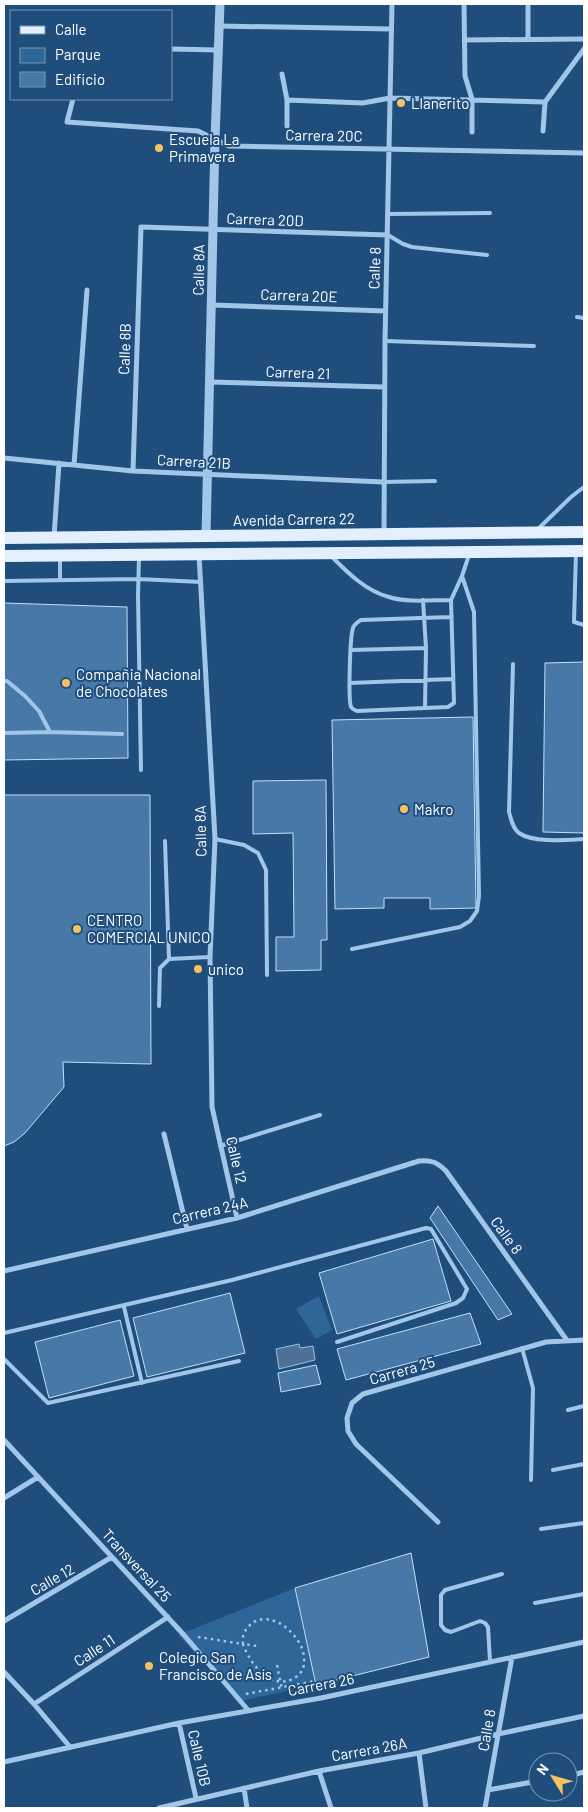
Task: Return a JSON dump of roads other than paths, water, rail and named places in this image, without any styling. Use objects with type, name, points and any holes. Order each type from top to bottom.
[{"type":"main road","name":"Avenida Carrera 22","points":[[4,538],[584,532]]},
{"type":"main road","points":[[4,556],[580,551]]},
{"type":"street","name":"Calle 8A","points":[[206,536],[214,139],[220,4]]},
{"type":"street","name":"Calle 8","points":[[384,534],[385,311],[392,4]]},
{"type":"street","points":[[464,4],[465,76],[472,99],[472,132]]},
{"type":"street","points":[[528,4],[528,39]]},
{"type":"street","points":[[218,26],[391,29]]},
{"type":"street","points":[[464,40],[584,38]]},
{"type":"street","points":[[172,49],[218,50]]},
{"type":"street","points":[[543,132],[545,102],[584,49]]},
{"type":"street","points":[[282,74],[287,100],[287,126]]},
{"type":"street","points":[[287,100],[363,103],[390,98],[545,102]]},
{"type":"street","name":"Carrera 20C","points":[[72,100],[68,122],[198,131],[229,146],[584,153]]},
{"type":"street","name":"Carrera 20D","points":[[140,227],[388,235]]},
{"type":"street","name":"Calle 8B","points":[[133,471],[140,227]]},
{"type":"street","points":[[74,465],[87,290]]},
{"type":"street","name":"Carrera 20E","points":[[212,305],[385,311]]},
{"type":"street","name":"Carrera 21","points":[[210,382],[384,387]]},
{"type":"street","name":"Carrera 21B","points":[[4,458],[133,471],[383,482]]},
{"type":"street","points":[[54,538],[59,463]]},
{"type":"street","name":"Calle 8A","points":[[200,554],[215,840],[210,957],[212,1107]]},
{"type":"street","name":"Calle 12","points":[[212,1107],[237,1218]]},
{"type":"street","points":[[164,1134],[187,1229]]},
{"type":"street","name":"Calle 8","points":[[419,1161],[431,1160],[439,1164],[446,1171],[566,1339]]},
{"type":"street","name":"Carrera 24A","points":[[4,1271],[237,1218],[419,1161]]},
{"type":"street","name":"Carrera 25","points":[[438,1522],[356,1444],[348,1431],[347,1418],[352,1403],[363,1394],[400,1385],[522,1348],[566,1339],[584,1340]]},
{"type":"street","name":"Transversal 25","points":[[4,1440],[184,1634],[248,1710]]},
{"type":"street","points":[[4,1498],[38,1477]]},
{"type":"street","name":"Calle 12","points":[[4,1621],[112,1557]]},
{"type":"street","name":"Calle 11","points":[[34,1704],[168,1617]]},
{"type":"street","name":"Carrera 26","points":[[4,1762],[179,1722],[321,1698],[584,1642]]},
{"type":"street","name":"Calle 8","points":[[484,1808],[512,1657]]},
{"type":"street","points":[[4,1672],[34,1704],[70,1748]]},
{"type":"street","name":"Carrera 26A","points":[[159,1808],[320,1771],[419,1753],[584,1716]]},
{"type":"street","name":"Calle 10B","points":[[179,1722],[196,1798]]},
{"type":"street","points":[[419,1753],[426,1808]]},
{"type":"street","points":[[320,1771],[331,1808]]},
{"type":"street","points":[[488,1790],[528,1783]]},
{"type":"street","points":[[244,1788],[247,1808]]},
{"type":"lane","points":[[388,214],[490,213]]},
{"type":"lane","points":[[388,235],[412,247],[487,255]]},
{"type":"lane","points":[[577,317],[584,318]]},
{"type":"lane","points":[[385,341],[534,346]]},
{"type":"lane","points":[[383,482],[435,481]]},
{"type":"lane","points":[[534,532],[584,487]]},
{"type":"lane","points":[[580,551],[574,622],[584,625]]},
{"type":"lane","points":[[451,616],[361,620],[353,628],[350,683],[351,706],[357,711],[452,706],[454,703],[451,600],[470,552]]},
{"type":"lane","points":[[328,553],[352,577],[388,597],[405,600],[451,600]]},
{"type":"lane","points":[[60,555],[60,580]]},
{"type":"lane","points":[[140,555],[138,578],[141,770]]},
{"type":"lane","points":[[352,949],[460,927],[470,921],[477,911],[479,856],[474,612],[462,576]]},
{"type":"lane","points":[[4,581],[138,578],[201,582]]},
{"type":"lane","points":[[423,600],[426,648],[425,708]]},
{"type":"lane","points":[[351,650],[426,648]]},
{"type":"lane","points":[[513,664],[508,812],[512,825],[519,833],[539,840],[584,840]]},
{"type":"lane","points":[[350,683],[452,679]]},
{"type":"lane","points":[[4,681],[7,681],[25,696],[39,711],[50,732]]},
{"type":"lane","points":[[4,733],[122,734]]},
{"type":"lane","points":[[215,840],[244,845],[258,853],[266,870],[266,974]]},
{"type":"lane","points":[[165,841],[169,959]]},
{"type":"lane","points":[[159,1006],[160,968],[169,959],[210,957]]},
{"type":"lane","points":[[220,1146],[320,1115]]},
{"type":"lane","points":[[4,1333],[232,1280],[426,1228],[431,1229],[467,1289],[464,1298],[456,1303],[338,1342]]},
{"type":"lane","points":[[124,1306],[142,1383]]},
{"type":"lane","points":[[522,1348],[533,1388],[531,1480]]},
{"type":"lane","points":[[4,1359],[48,1403],[239,1360]]},
{"type":"lane","points":[[568,1410],[584,1406]]},
{"type":"lane","points":[[553,1470],[584,1464]]},
{"type":"lane","points":[[541,1529],[584,1523]]},
{"type":"lane","points":[[490,1661],[488,1627],[480,1621],[451,1632],[445,1630],[441,1625],[441,1595],[446,1590],[502,1574]]},
{"type":"lane","points":[[535,1603],[584,1594]]},
{"type":"place","name":"Llanerito","points":[[401,103]]},
{"type":"place","name":"Escuela La Primavera","points":[[159,148]]},
{"type":"place","name":"Compañia Nacional de Chocolates","points":[[66,683]]},
{"type":"place","name":"Makro","points":[[404,809]]},
{"type":"place","name":"CENTRO COMERCIAL UNICO","points":[[77,929]]},
{"type":"place","name":"unico","points":[[198,969]]},
{"type":"place","name":"Colegio San Francisco de Asís","points":[[149,1666]]}]
